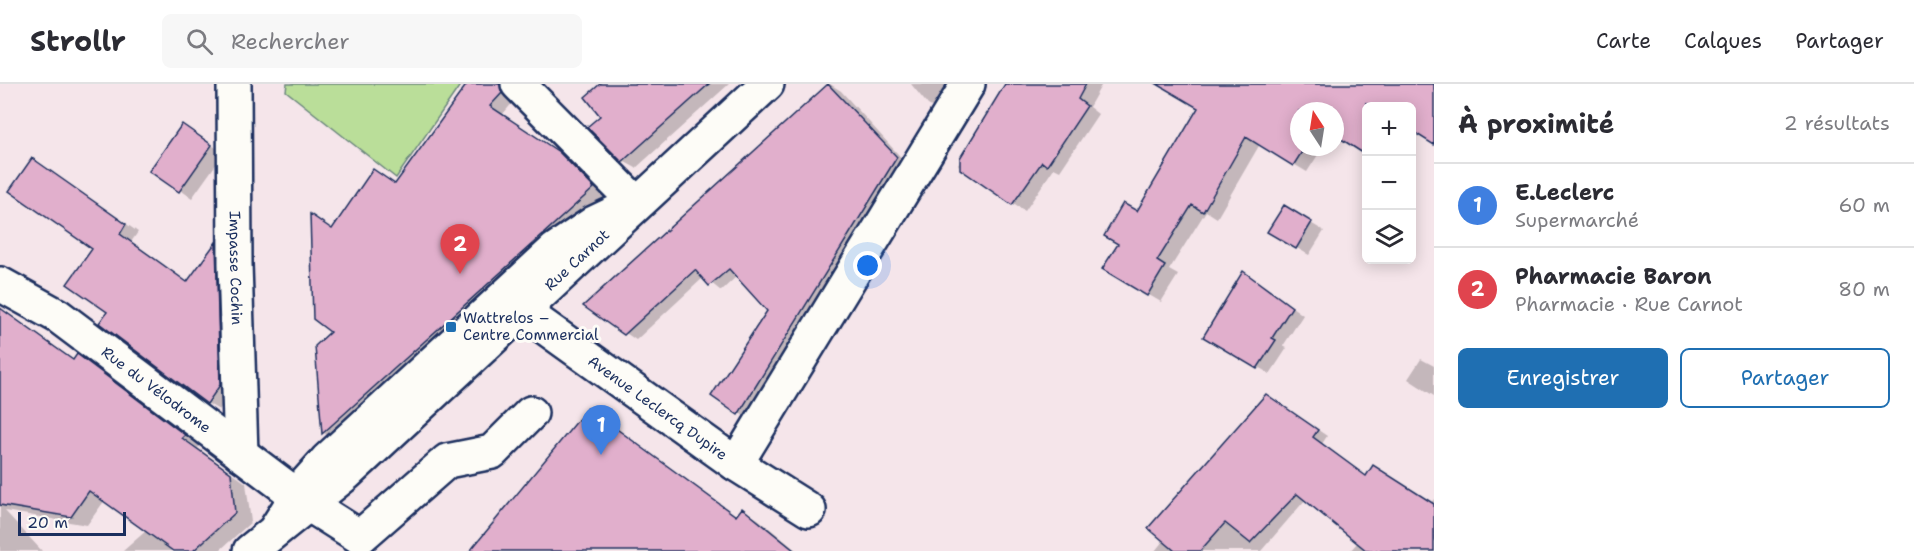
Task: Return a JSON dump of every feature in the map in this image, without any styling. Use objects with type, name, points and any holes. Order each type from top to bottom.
[{"type":"street","name":"Impasse Cochin","points":[[234,84],[235,264],[241,454]]},
{"type":"street","points":[[303,500],[327,460],[561,244],[594,223],[636,203],[519,84]]},
{"type":"street","name":"Rue Carnot","points":[[250,551],[275,543],[303,500],[346,474],[767,84]]},
{"type":"street","points":[[736,464],[968,84]]},
{"type":"street","name":"Rue du Vélodrome","points":[[0,284],[58,316],[362,544]]},
{"type":"street","name":"Avenue Leclercq Dupire","points":[[521,310],[736,464],[809,510]]},
{"type":"street","points":[[362,544],[447,461],[492,452],[531,413]]},
{"type":"green space","points":[[287,84],[461,84],[396,178],[286,91]]},
{"type":"building","points":[[467,84],[500,84],[502,93],[490,106],[559,152],[594,188],[322,434],[315,346],[330,332],[313,319],[310,214],[332,229],[373,169],[395,184]]},
{"type":"building","points":[[600,84],[709,84],[622,162],[587,127],[600,116],[585,97]]},
{"type":"building","points":[[828,84],[897,157],[738,415],[711,396],[767,311],[729,269],[709,286],[695,270],[624,335],[583,306]]},
{"type":"building","points":[[1005,84],[1086,84],[1078,99],[1087,106],[1047,166],[1042,162],[1012,205],[960,169],[960,158]]},
{"type":"building","points":[[1157,84],[1434,84],[1434,145],[1416,134],[1416,102],[1362,102],[1362,152],[1344,141],[1344,102],[1290,102],[1290,156],[1299,156],[1293,166],[1246,137],[1203,212],[1192,205],[1157,261],[1165,266],[1147,296],[1102,269],[1118,244],[1104,236],[1123,203],[1137,211],[1198,108]]},
{"type":"building","points":[[182,124],[212,145],[179,192],[149,171]]},
{"type":"building","points":[[32,158],[126,224],[120,234],[187,282],[216,242],[220,385],[207,404],[99,323],[107,312],[67,284],[92,249],[9,191]]},
{"type":"building","points":[[1284,205],[1312,222],[1296,249],[1267,232]]},
{"type":"building","points":[[1243,271],[1292,307],[1272,338],[1276,340],[1257,369],[1203,337]]},
{"type":"building","points":[[0,308],[73,360],[77,354],[185,435],[182,438],[231,473],[235,513],[193,551],[173,551],[89,491],[71,517],[0,505]]},
{"type":"building","points":[[1266,394],[1318,430],[1313,437],[1366,476],[1373,465],[1434,504],[1434,551],[1367,551],[1297,494],[1250,543],[1225,523],[1200,551],[1175,551],[1148,528]]},
{"type":"building","points":[[588,408],[736,516],[742,508],[795,551],[470,551]]},
{"type":"place","name":"Pharmacie Baron","points":[[460,274]]},
{"type":"place","name":"Wattrelos – Centre Commercial","points":[[451,327]]},
{"type":"place","name":"E.Leclerc","points":[[601,455]]}]
